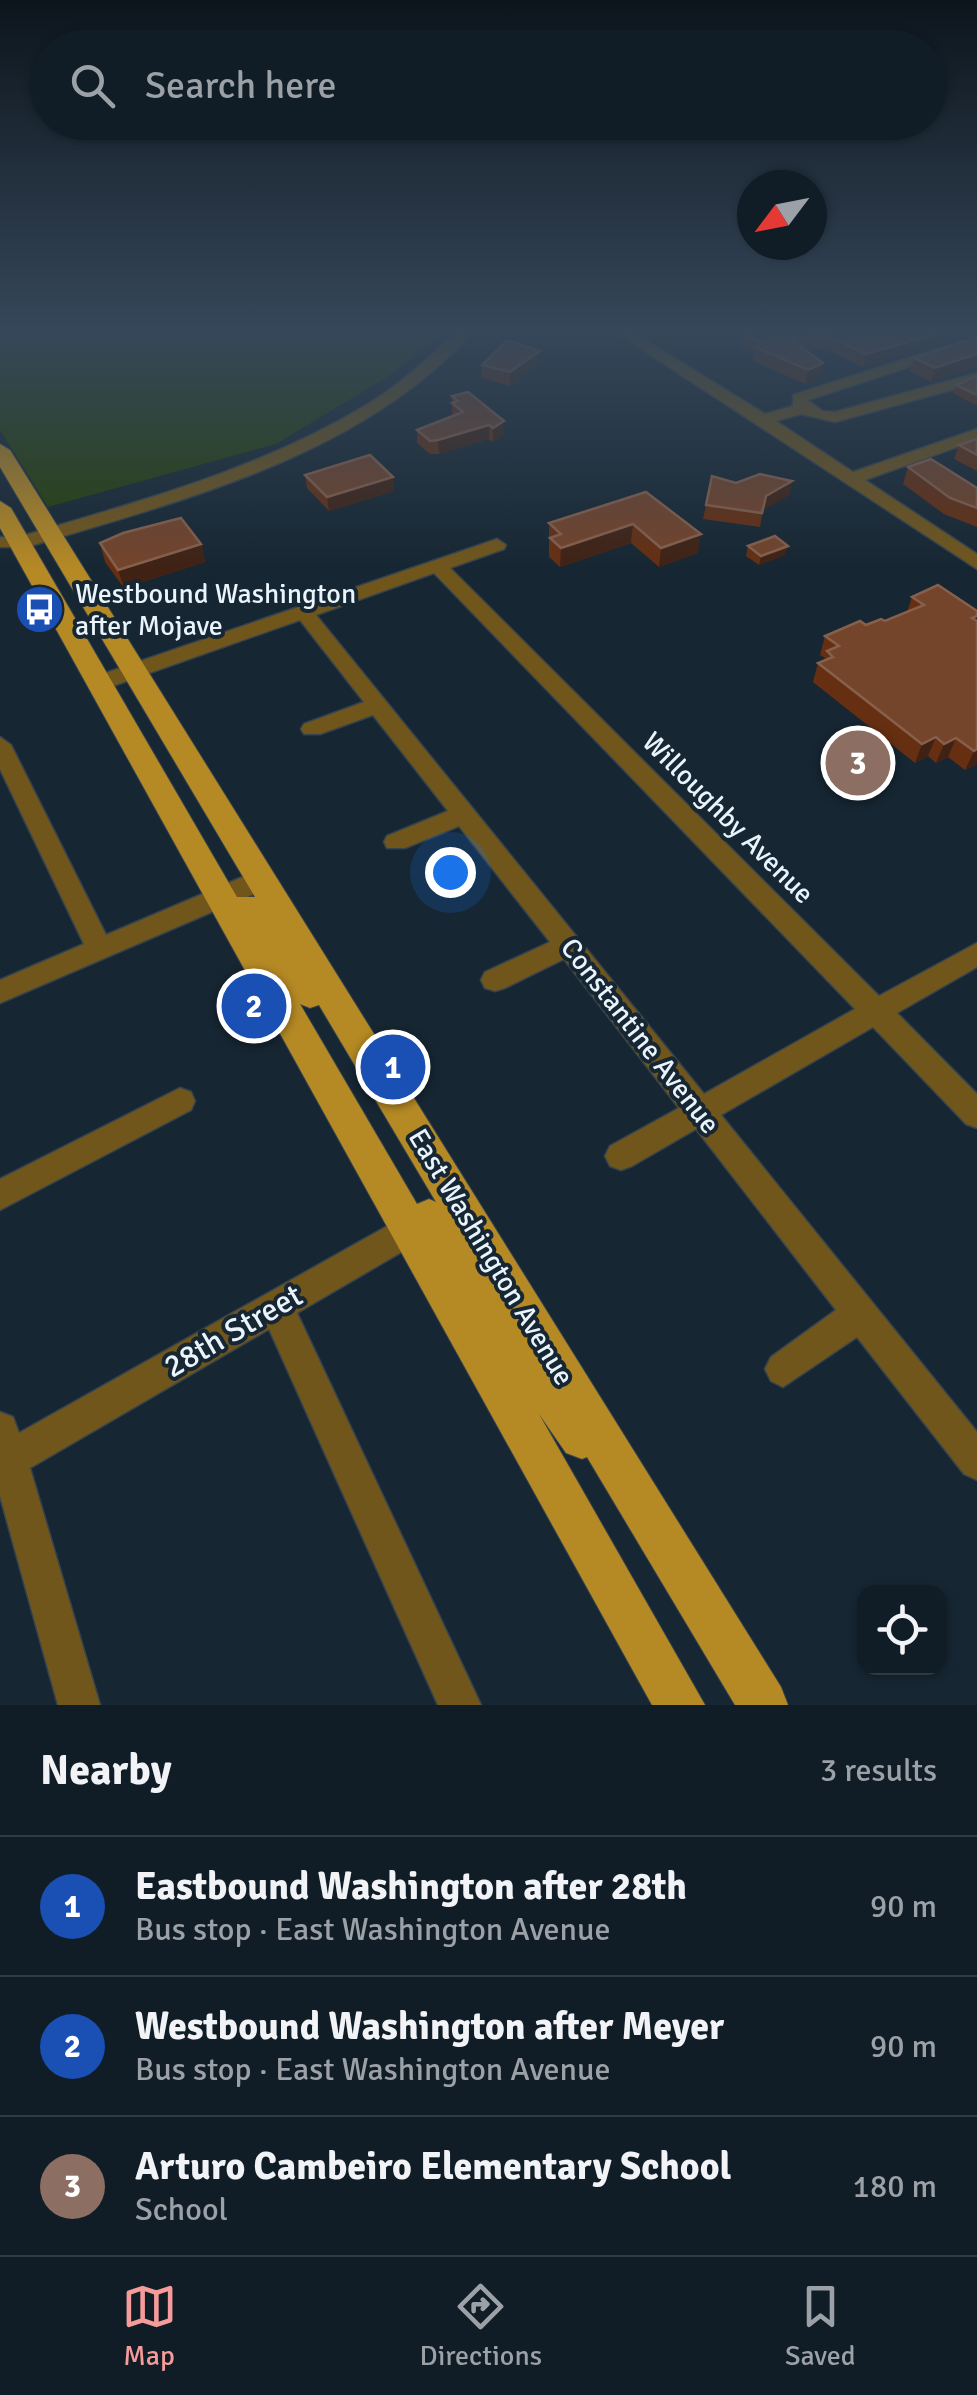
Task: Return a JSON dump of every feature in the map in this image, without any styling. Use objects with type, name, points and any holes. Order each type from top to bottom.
[{"type":"main road","name":"East Washington Avenue","points":[[0,450],[24,536],[99,683],[240,889],[373,1063],[432,1217],[658,1533],[763,1705]]},
{"type":"main road","name":"East Washington Avenue","points":[[0,508],[71,601],[108,627],[134,670],[240,889],[432,1217],[680,1705]]},
{"type":"street","points":[[24,536],[187,493],[282,455],[369,411]]},
{"type":"street","points":[[748,411],[977,563]]},
{"type":"street","points":[[763,420],[794,411]]},
{"type":"street","points":[[807,411],[835,417],[858,411]]},
{"type":"street","points":[[851,478],[977,434]]},
{"type":"street","points":[[99,683],[497,545]]},
{"type":"street","name":"Willoughby Avenue","points":[[437,564],[977,1114]]},
{"type":"street","name":"Constantine Avenue","points":[[303,611],[977,1462]]},
{"type":"street","points":[[312,729],[378,705]]},
{"type":"street","points":[[0,744],[100,949]]},
{"type":"street","points":[[396,842],[464,814]]},
{"type":"street","points":[[0,992],[240,889]]},
{"type":"street","points":[[495,980],[568,946]]},
{"type":"street","points":[[621,1156],[977,954]]},
{"type":"street","points":[[0,1194],[180,1101]]},
{"type":"street","name":"28th Street","points":[[4,1445],[276,1306],[432,1217]]},
{"type":"street","points":[[276,1306],[460,1705]]},
{"type":"street","points":[[782,1369],[860,1314]]},
{"type":"street","points":[[4,1445],[80,1705]]},
{"type":"green space","points":[[0,411],[331,411],[276,444],[48,507],[0,430]]},
{"type":"building","points":[[491,411],[504,421],[493,428],[489,425],[430,441],[417,430],[463,412]]},
{"type":"building","points":[[977,439],[977,455],[959,445]]},
{"type":"building","points":[[370,455],[393,477],[327,497],[305,475]]},
{"type":"building","points":[[931,459],[977,488],[977,508],[950,498],[908,467]]},
{"type":"building","points":[[760,474],[792,481],[766,496],[762,513],[706,505],[712,476],[736,483]]},
{"type":"building","points":[[646,492],[701,534],[661,548],[633,524],[561,548],[550,538],[561,534],[549,523]]},
{"type":"building","points":[[181,518],[201,544],[118,570],[100,543],[123,533]]},
{"type":"building","points":[[775,536],[788,546],[761,556],[748,546]]},
{"type":"building","points":[[938,585],[977,611],[972,618],[977,621],[974,751],[956,738],[944,744],[936,737],[922,744],[818,663],[833,657],[827,651],[839,646],[825,636],[860,621],[866,625],[885,621],[924,605],[912,597]]},
{"type":"place","name":"Westbound Washington after Mojave","points":[[40,610]]},
{"type":"place","name":"Arturo Cambeiro Elementary School","points":[[858,763]]},
{"type":"place","name":"Westbound Washington after Meyer","points":[[254,1006]]},
{"type":"place","name":"Eastbound Washington after 28th","points":[[393,1067]]}]
